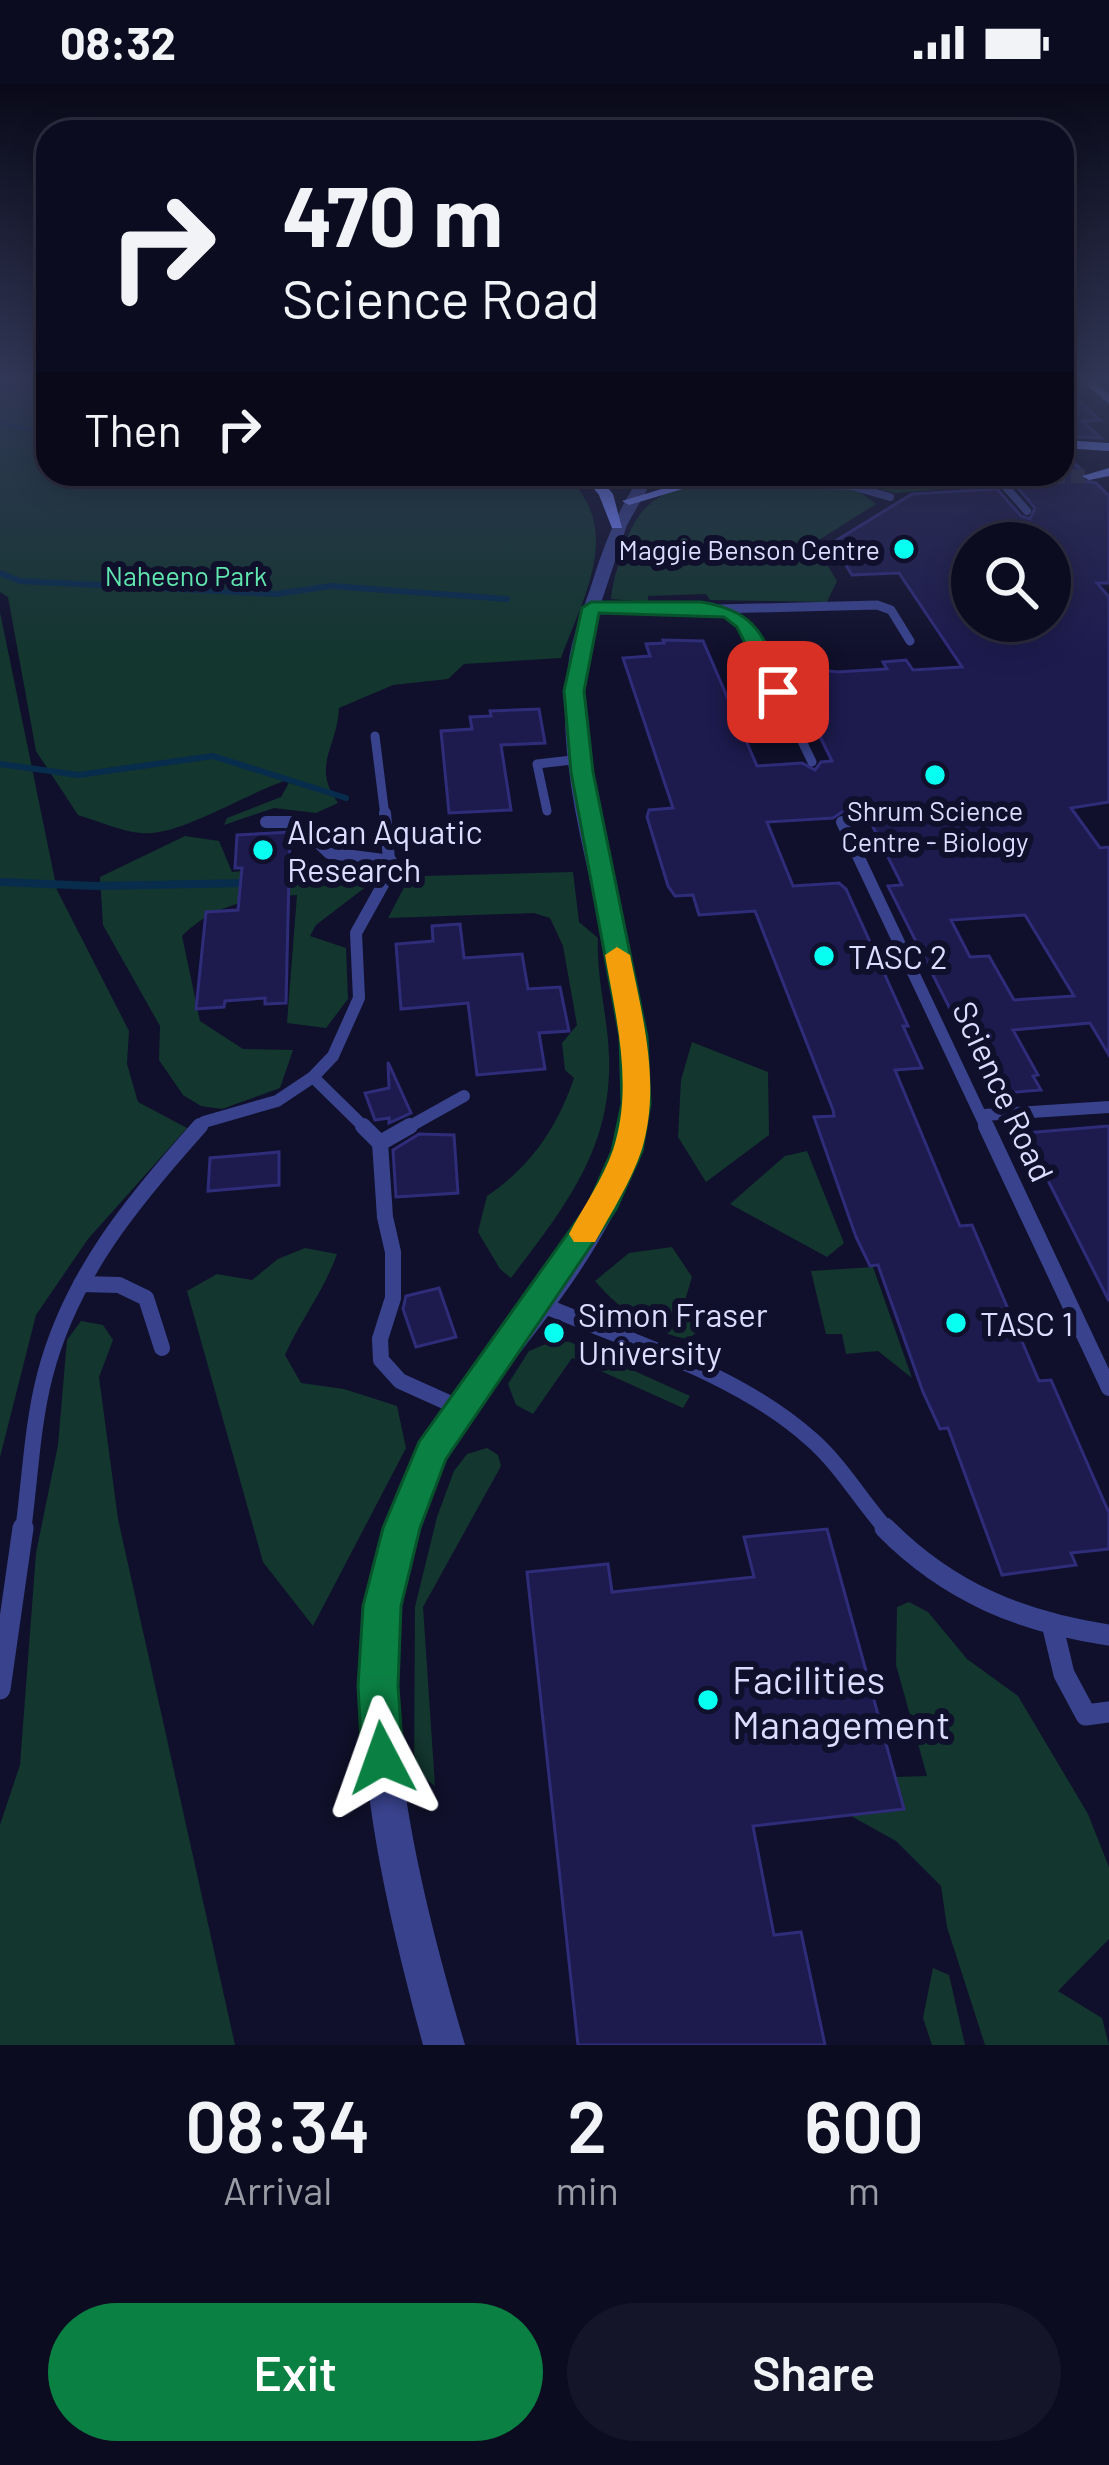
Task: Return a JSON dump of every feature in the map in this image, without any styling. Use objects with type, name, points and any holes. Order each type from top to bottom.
[{"type":"street","points":[[1088,476],[1109,472]]},
{"type":"street","points":[[599,486],[617,525]]},
{"type":"street","points":[[444,2045],[410,1926],[385,1794],[378,1686],[382,1606],[402,1528],[431,1452],[538,1303],[613,1185],[627,1151],[636,1104],[633,1037],[581,759],[574,691],[591,608],[617,525],[640,486]]},
{"type":"street","points":[[629,501],[683,486]]},
{"type":"street","points":[[591,608],[718,609]]},
{"type":"lane","points":[[858,486],[890,497]]},
{"type":"lane","points":[[1010,486],[1027,511]]},
{"type":"lane","points":[[718,609],[877,605],[891,610],[910,641]]},
{"type":"lane","points":[[718,609],[745,624],[778,692]]},
{"type":"lane","points":[[787,710],[812,762]]},
{"type":"lane","points":[[0,1689],[45,1374],[81,1284],[124,1211],[204,1122],[277,1101],[313,1077],[344,1037],[359,998],[356,933],[390,872],[375,736]]},
{"type":"lane","points":[[547,812],[537,764],[581,759]]},
{"type":"lane","name":"Science Road","points":[[842,821],[1109,1388]]},
{"type":"lane","points":[[266,823],[297,822],[314,847],[331,854],[373,854],[391,862]]},
{"type":"lane","points":[[321,1038],[344,1037]]},
{"type":"lane","points":[[313,1077],[380,1143],[393,1298],[380,1339],[381,1360],[400,1381],[463,1408]]},
{"type":"lane","points":[[380,1143],[464,1096]]},
{"type":"lane","points":[[984,1115],[1109,1107]]},
{"type":"lane","points":[[81,1284],[119,1285],[146,1298],[162,1348]]},
{"type":"lane","points":[[538,1303],[770,1408],[832,1455],[883,1525],[915,1558],[978,1603],[1052,1628],[1109,1635]]},
{"type":"lane","points":[[1052,1628],[1068,1687],[1086,1715],[1109,1712]]},
{"type":"green space","name":"Naheeno Park","points":[[0,472],[36,472],[36,486],[574,486],[592,516],[596,539],[588,586],[561,658],[464,664],[448,679],[393,685],[339,708],[326,767],[338,803],[316,813],[274,808],[224,825],[227,818],[281,797],[291,779],[156,833],[125,830],[78,815],[36,751],[8,597],[0,592]]},
{"type":"green space","points":[[867,486],[980,486],[896,493]]},
{"type":"green space","points":[[853,487],[876,504],[814,543],[837,581],[827,602],[710,600],[706,594],[648,596],[648,602],[611,599],[630,531],[641,514],[653,501],[683,488]]},
{"type":"green space","points":[[0,612],[57,890],[129,1031],[127,1064],[138,1102],[187,1128],[88,1239],[36,1315],[0,1457]]},
{"type":"green space","points":[[185,836],[219,841],[232,872],[323,862],[369,874],[367,886],[316,925],[310,936],[346,948],[348,999],[326,1028],[287,1023],[297,895],[235,905],[207,917],[182,936],[200,1021],[243,1049],[293,1050],[280,1088],[222,1109],[201,1106],[183,1095],[159,1060],[160,1026],[103,925],[100,877]]},
{"type":"green space","points":[[573,872],[579,922],[598,938],[608,1090],[581,1176],[511,1278],[500,1269],[478,1232],[487,1196],[541,1145],[574,1078],[565,1070],[562,1043],[577,1025],[563,946],[550,918],[534,913],[388,918],[407,882],[422,876]]},
{"type":"green space","points":[[692,1042],[768,1072],[769,1135],[706,1182],[678,1137],[681,1080]]},
{"type":"green space","points":[[807,1151],[844,1243],[827,1257],[730,1204],[785,1156]]},
{"type":"green space","points":[[672,1247],[692,1277],[683,1307],[697,1332],[688,1339],[637,1318],[595,1281],[629,1253]]},
{"type":"green space","points":[[305,1248],[337,1254],[285,1355],[301,1383],[344,1389],[397,1406],[406,1448],[313,1626],[263,1562],[187,1291],[217,1274],[252,1280],[278,1259]]},
{"type":"green space","points":[[873,1267],[912,1378],[878,1351],[846,1354],[842,1334],[826,1334],[811,1271]]},
{"type":"green space","points":[[81,1321],[103,1325],[113,1340],[99,1377],[118,1519],[235,2045],[0,2045],[0,1825],[20,1765],[36,1553],[58,1445],[67,1340]]},
{"type":"green space","points":[[553,1341],[570,1342],[690,1396],[683,1408],[572,1358],[533,1414],[516,1405],[508,1384],[529,1351]]},
{"type":"green space","points":[[487,1448],[498,1455],[501,1466],[423,1607],[435,1786],[414,1771],[415,1607],[437,1517],[454,1471],[467,1454]]},
{"type":"green space","points":[[909,1602],[928,1612],[967,1659],[1018,1696],[1088,1814],[1109,1867],[1109,1939],[1058,1991],[1102,2018],[1109,2045],[985,2045],[947,1927],[941,1886],[896,1841],[835,1807],[863,1778],[927,1776],[896,1665],[897,1607]]},
{"type":"green space","points":[[933,1968],[949,1975],[965,2045],[932,2045],[923,2018]]},
{"type":"building","points":[[1074,472],[1082,472],[1080,480],[1096,483],[1109,496],[1109,583],[1097,583],[1109,597],[1109,802],[1071,808],[1100,848],[1109,847],[1109,1055],[1090,1023],[1013,1030],[1038,1075],[1033,1076],[1041,1090],[993,1094],[888,886],[902,885],[867,815],[842,812],[833,818],[767,822],[793,886],[839,883],[846,889],[908,1026],[903,1026],[922,1068],[895,1070],[960,1226],[972,1225],[1039,1381],[1051,1380],[1109,1513],[1109,1549],[1071,1553],[1076,1565],[1002,1575],[948,1428],[940,1429],[923,1392],[878,1265],[870,1266],[856,1237],[814,1117],[834,1116],[833,1110],[755,911],[699,915],[693,895],[675,896],[668,886],[647,817],[649,810],[673,808],[623,658],[650,656],[646,644],[663,640],[703,641],[757,766],[802,763],[815,770],[821,762],[832,761],[785,666],[794,666],[791,661],[816,659],[822,670],[837,672],[887,669],[883,662],[906,660],[913,670],[962,667],[899,573],[852,575],[832,543],[912,494],[997,489],[1021,516],[1030,519],[1035,508],[1018,486],[1074,486]],"holes":[[[1025,915],[1074,996],[1014,1000],[989,956],[970,957],[951,920]]]},
{"type":"building","points":[[539,709],[545,743],[501,745],[511,810],[449,813],[441,731],[472,729],[470,717],[491,716],[490,711]]},
{"type":"building","points":[[290,832],[286,1003],[265,1004],[265,998],[196,1009],[206,912],[238,910],[242,868],[235,868],[237,835]]},
{"type":"building","points":[[460,924],[464,958],[522,954],[528,989],[560,987],[569,1031],[539,1033],[545,1069],[477,1075],[468,1003],[401,1009],[396,944],[433,941],[432,926]]},
{"type":"building","points":[[388,1062],[411,1113],[389,1123],[389,1118],[375,1120],[365,1093],[389,1088]]},
{"type":"building","points":[[1109,1126],[1109,1301],[1024,1133]]},
{"type":"building","points":[[419,1134],[454,1135],[458,1193],[396,1197],[393,1150]]},
{"type":"building","points":[[279,1152],[279,1185],[208,1191],[210,1158]]},
{"type":"building","points":[[439,1288],[456,1337],[416,1347],[403,1309],[406,1296]]},
{"type":"building","name":"Facilities Management","points":[[827,1529],[904,1809],[753,1826],[774,1935],[801,1932],[825,2045],[578,2045],[527,1572],[608,1564],[612,1592],[754,1577],[744,1537]]},
{"type":"waterway","points":[[0,573],[20,581],[276,594],[331,586],[507,599]]},
{"type":"waterway","points":[[0,764],[78,775],[213,756],[346,798]]},
{"type":"waterway","points":[[281,877],[320,868]]},
{"type":"waterway","points":[[0,882],[95,886],[248,883]]},
{"type":"tunnel","points":[[1074,476],[1089,476]]},
{"type":"slow traffic","points":[[584,1234],[627,1151],[636,1104],[633,1037],[617,955]]},
{"type":"place","name":"Maggie Benson Centre","points":[[904,549]]},
{"type":"place","name":"Shrum Science Centre - Biology","points":[[935,775]]},
{"type":"place","name":"Alcan Aquatic Research","points":[[263,850]]},
{"type":"place","name":"TASC 2","points":[[824,956]]},
{"type":"place","name":"TASC 1","points":[[956,1323]]},
{"type":"place","name":"Simon Fraser University","points":[[554,1333]]},
{"type":"place","name":"Facilities Management","points":[[708,1700]]},
{"type":"route","points":[[382,1758],[378,1686],[382,1606],[402,1528],[431,1452],[601,1209],[627,1151],[636,1104],[633,1037],[582,772],[574,691],[591,608],[729,612],[745,624],[778,692]]}]
